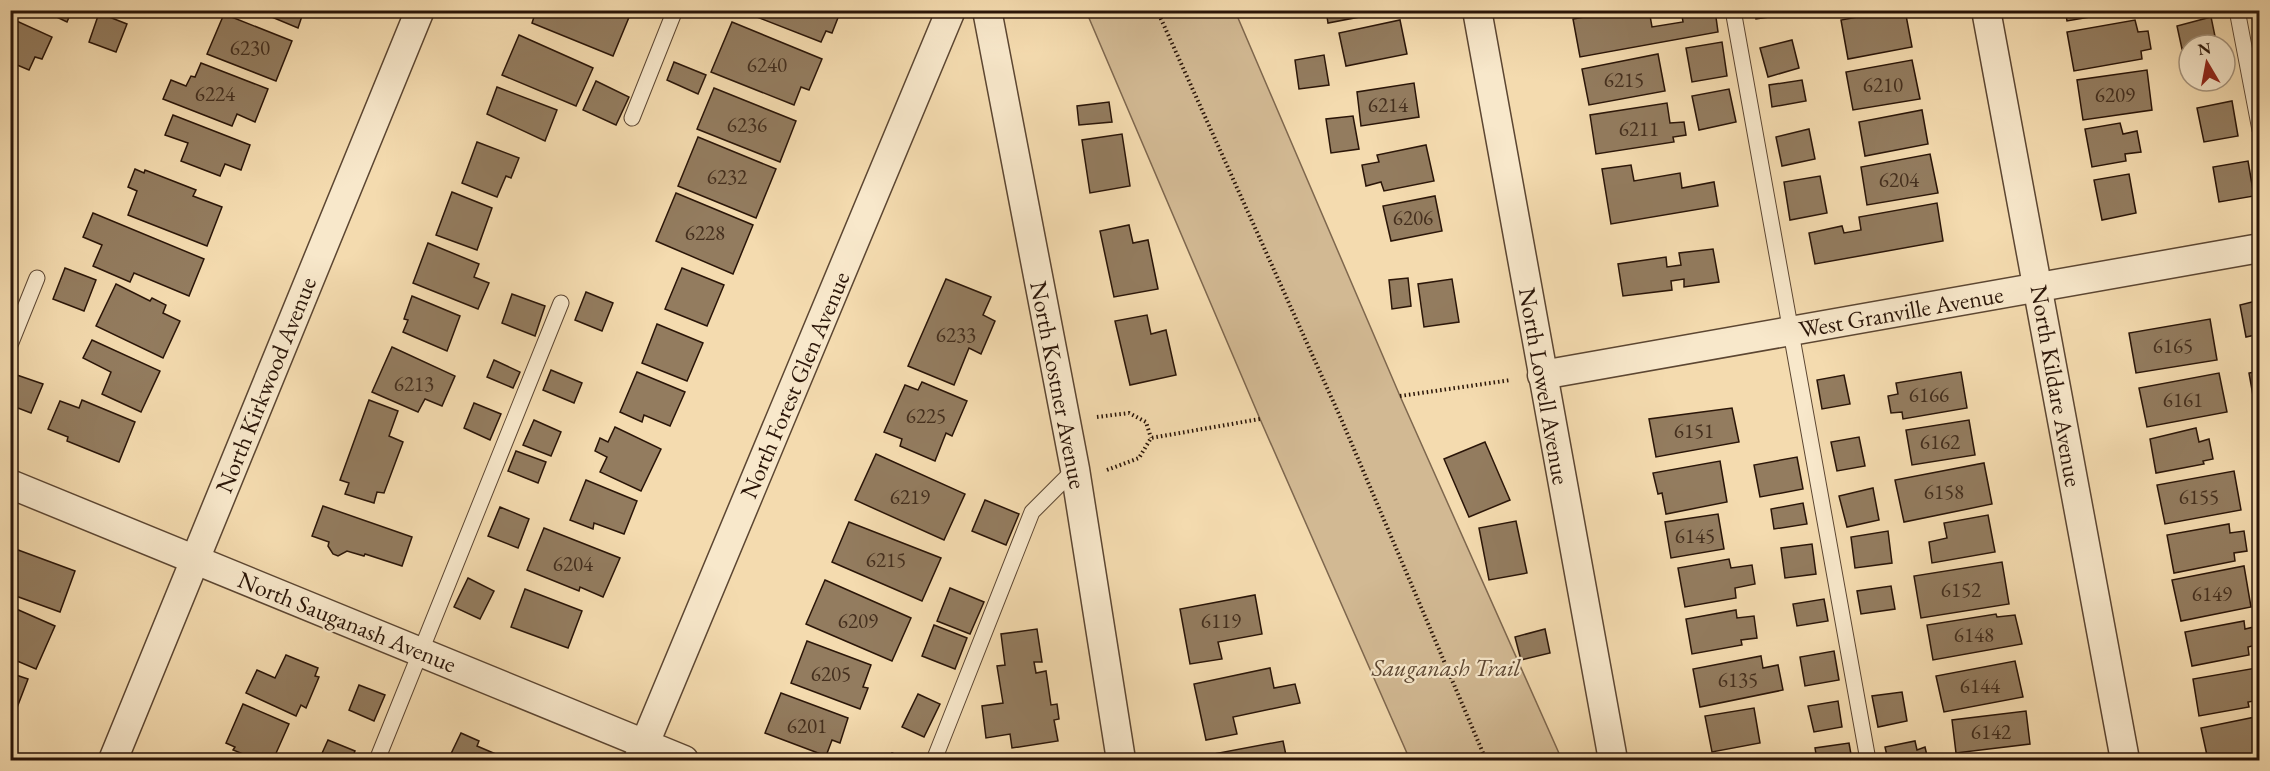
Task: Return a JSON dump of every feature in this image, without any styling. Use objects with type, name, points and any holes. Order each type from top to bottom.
[{"type":"street","name":"North Kirkwood Avenue","points":[[113,760],[420,10]]},
{"type":"street","name":"North Forest Glen Avenue","points":[[641,752],[951,10]]},
{"type":"street","name":"North Kostner Avenue","points":[[987,10],[1075,469],[1121,760]]},
{"type":"street","name":"North Lowell Avenue","points":[[1477,10],[1613,760]]},
{"type":"street","name":"North Kildare Avenue","points":[[1986,10],[2125,760]]},
{"type":"street","name":"West Granville Avenue","points":[[1542,375],[2259,248]]},
{"type":"street","name":"North Sauganash Avenue","points":[[10,484],[420,652],[641,752],[684,760]]},
{"type":"lane","points":[[632,118],[675,10]]},
{"type":"lane","points":[[1733,10],[1868,760]]},
{"type":"lane","points":[[2237,10],[2259,130]]},
{"type":"lane","points":[[10,345],[37,278]]},
{"type":"lane","points":[[377,760],[561,303]]},
{"type":"lane","points":[[934,760],[1032,512],[1075,469]]},
{"type":"path","points":[[1157,10],[1342,421],[1486,760]]},
{"type":"path","points":[[1400,396],[1542,375]]},
{"type":"path","points":[[1097,417],[1130,413],[1146,422],[1151,438],[1139,458],[1107,470]]},
{"type":"path","points":[[1151,438],[1260,420]]},
{"type":"green space","name":"Sauganash Trail","points":[[1086,11],[1235,11],[1400,396],[1562,760],[1410,760],[1260,419]]},
{"type":"building","points":[[42,10],[72,10],[67,22]]},
{"type":"building","points":[[255,10],[304,10],[298,28]]},
{"type":"building","points":[[526,10],[632,10],[613,56],[532,23],[534,17],[525,13]]},
{"type":"building","points":[[760,10],[841,10],[832,33],[826,31],[821,42],[757,17]]},
{"type":"building","points":[[1326,10],[1396,10],[1328,23]]},
{"type":"building","points":[[1624,10],[1649,10],[1652,27],[1683,22],[1681,10],[1715,10],[1718,32],[1580,57],[1573,19]]},
{"type":"building","points":[[1755,10],[1796,10],[1796,13],[1756,19]]},
{"type":"building","points":[[1905,10],[1912,47],[1848,59],[1841,20]]},
{"type":"building","points":[[2065,10],[2131,10],[2067,21]]},
{"type":"building","points":[[2260,10],[2260,44],[2257,44],[2251,11]]},
{"type":"building","points":[[99,13],[127,24],[116,52],[89,42]]},
{"type":"building","points":[[224,14],[292,41],[276,81],[207,54]]},
{"type":"building","points":[[2211,17],[2214,33],[2179,33],[2177,26]]},
{"type":"building","points":[[10,18],[52,37],[42,59],[35,57],[29,70],[10,62]]},
{"type":"building","points":[[1400,20],[1407,54],[1346,66],[1339,33]]},
{"type":"building","points":[[2135,20],[2138,32],[2148,31],[2151,49],[2141,51],[2142,59],[2074,71],[2067,32]]},
{"type":"building","points":[[732,22],[822,59],[809,90],[801,87],[794,105],[711,72]]},
{"type":"building","points":[[519,35],[593,68],[576,106],[502,75]]},
{"type":"building","points":[[1792,40],[1799,68],[1768,77],[1760,48]]},
{"type":"building","points":[[1722,42],[1727,76],[1692,82],[1686,48]]},
{"type":"building","points":[[1658,54],[1665,91],[1589,105],[1582,69]]},
{"type":"building","points":[[1324,55],[1329,85],[1299,89],[1295,60]]},
{"type":"building","points":[[1912,60],[1920,99],[1853,110],[1846,72]]},
{"type":"building","points":[[674,62],[706,75],[698,94],[667,80]]},
{"type":"building","points":[[201,63],[268,89],[255,122],[237,114],[232,126],[163,99],[171,80],[186,86],[191,76],[195,77]]},
{"type":"building","points":[[2147,70],[2152,110],[2083,120],[2077,80]]},
{"type":"building","points":[[1802,80],[1806,101],[1772,107],[1769,85]]},
{"type":"building","points":[[596,81],[629,97],[616,125],[583,110]]},
{"type":"building","points":[[1414,83],[1419,117],[1361,126],[1357,92]]},
{"type":"building","points":[[497,87],[557,110],[545,141],[487,114]]},
{"type":"building","points":[[714,88],[796,121],[780,162],[697,129]]},
{"type":"building","points":[[1729,89],[1736,122],[1699,130],[1692,96]]},
{"type":"building","points":[[2232,101],[2238,136],[2204,142],[2197,108]]},
{"type":"building","points":[[1109,102],[1112,122],[1079,125],[1077,106]]},
{"type":"building","points":[[1667,103],[1670,123],[1684,122],[1686,135],[1673,137],[1674,142],[1596,154],[1590,115]]},
{"type":"building","points":[[1922,110],[1928,144],[1865,156],[1859,122]]},
{"type":"building","points":[[173,115],[250,145],[241,170],[225,164],[220,176],[181,161],[188,143],[165,135]]},
{"type":"building","points":[[1353,116],[1359,149],[1331,153],[1326,119]]},
{"type":"building","points":[[2120,123],[2123,134],[2137,131],[2141,152],[2125,154],[2126,161],[2092,167],[2085,129]]},
{"type":"building","points":[[1809,129],[1815,159],[1782,166],[1776,137]]},
{"type":"building","points":[[1122,134],[1130,186],[1090,193],[1082,140]]},
{"type":"building","points":[[698,137],[776,169],[756,218],[678,186]]},
{"type":"building","points":[[477,142],[519,158],[511,178],[506,176],[497,197],[462,183]]},
{"type":"building","points":[[1426,145],[1434,181],[1384,191],[1381,182],[1366,186],[1362,165],[1379,162],[1377,155]]},
{"type":"building","points":[[1930,154],[1938,193],[1867,205],[1861,167]]},
{"type":"building","points":[[2248,161],[2254,196],[2219,202],[2213,167]]},
{"type":"building","points":[[1631,165],[1634,181],[1680,173],[1682,188],[1714,182],[1718,206],[1611,224],[1602,169]]},
{"type":"building","points":[[135,169],[144,173],[145,170],[196,190],[193,196],[222,207],[207,246],[128,215],[137,191],[128,187]]},
{"type":"building","points":[[2129,174],[2136,213],[2102,220],[2094,180]]},
{"type":"building","points":[[1820,176],[1827,213],[1790,220],[1784,182]]},
{"type":"building","points":[[452,192],[492,208],[477,250],[436,235]]},
{"type":"building","points":[[676,193],[753,225],[733,274],[656,241]]},
{"type":"building","points":[[1435,196],[1442,231],[1391,241],[1383,206]]},
{"type":"building","points":[[1937,203],[1943,241],[1815,264],[1809,233],[1842,226],[1844,233],[1861,230],[1859,217]]},
{"type":"building","points":[[93,213],[204,259],[189,296],[134,273],[130,282],[93,266],[102,245],[83,237]]},
{"type":"building","points":[[1129,225],[1133,243],[1148,240],[1158,289],[1114,297],[1100,231]]},
{"type":"building","points":[[428,243],[479,264],[474,277],[489,283],[478,309],[413,283]]},
{"type":"building","points":[[1713,249],[1719,282],[1684,287],[1684,279],[1671,281],[1672,290],[1623,296],[1618,264],[1666,257],[1667,267],[1681,265],[1679,253]]},
{"type":"building","points":[[65,268],[96,280],[84,311],[53,299]]},
{"type":"building","points":[[682,268],[724,285],[707,326],[665,309]]},
{"type":"building","points":[[1408,278],[1411,306],[1392,309],[1389,280]]},
{"type":"building","points":[[946,279],[991,297],[983,315],[995,321],[981,354],[969,348],[954,385],[908,366]]},
{"type":"building","points":[[1452,279],[1459,322],[1424,327],[1418,284]]},
{"type":"building","points":[[116,284],[150,301],[152,298],[166,305],[163,313],[180,321],[163,358],[96,326]]},
{"type":"building","points":[[586,292],[613,303],[602,331],[575,320]]},
{"type":"building","points":[[512,294],[545,306],[535,336],[502,323]]},
{"type":"building","points":[[412,296],[460,316],[447,351],[403,332],[408,320],[404,319]]},
{"type":"building","points":[[2260,300],[2260,334],[2246,337],[2240,305]]},
{"type":"building","points":[[1147,315],[1151,334],[1166,330],[1176,375],[1130,385],[1115,321]]},
{"type":"building","points":[[2210,319],[2217,360],[2136,373],[2129,333]]},
{"type":"building","points":[[657,324],[703,343],[687,381],[642,363]]},
{"type":"building","points":[[92,340],[160,371],[141,412],[102,394],[111,372],[83,358]]},
{"type":"building","points":[[392,347],[455,376],[442,406],[425,399],[418,412],[372,392]]},
{"type":"building","points":[[494,360],[520,372],[513,388],[487,377]]},
{"type":"building","points":[[551,370],[582,383],[574,403],[543,390]]},
{"type":"building","points":[[2260,371],[2260,406],[2255,407],[2249,373]]},
{"type":"building","points":[[637,372],[685,392],[670,426],[644,415],[642,422],[620,412]]},
{"type":"building","points":[[1961,372],[1967,408],[1903,419],[1902,412],[1891,413],[1888,396],[1898,394],[1896,383]]},
{"type":"building","points":[[2219,373],[2227,412],[2147,427],[2139,388]]},
{"type":"building","points":[[14,374],[43,384],[31,413],[10,405],[10,384]]},
{"type":"building","points":[[1844,375],[1850,404],[1822,409],[1817,380]]},
{"type":"building","points":[[922,382],[967,401],[952,436],[946,433],[935,461],[900,446],[902,439],[884,432],[905,385],[918,390]]},
{"type":"building","points":[[82,400],[135,422],[119,462],[67,441],[68,437],[48,429],[60,401],[79,408]]},
{"type":"building","points":[[369,400],[398,411],[389,436],[403,442],[384,493],[377,492],[374,503],[345,494],[349,483],[340,480]]},
{"type":"building","points":[[474,403],[501,414],[490,440],[464,428]]},
{"type":"building","points":[[1732,408],[1739,442],[1656,457],[1649,419]]},
{"type":"building","points":[[534,420],[561,432],[551,456],[523,445]]},
{"type":"building","points":[[1969,420],[1975,455],[1912,465],[1906,430]]},
{"type":"building","points":[[615,427],[661,449],[641,491],[600,472],[607,457],[595,451],[600,438],[608,442]]},
{"type":"building","points":[[2196,428],[2199,442],[2209,439],[2213,459],[2203,461],[2204,464],[2156,473],[2150,439]]},
{"type":"building","points":[[1859,437],[1865,466],[1837,471],[1831,442]]},
{"type":"building","points":[[1485,442],[1510,500],[1469,517],[1444,459]]},
{"type":"building","points":[[516,451],[546,462],[538,483],[508,471]]},
{"type":"building","points":[[876,454],[965,494],[944,540],[855,500]]},
{"type":"building","points":[[1797,457],[1803,489],[1760,497],[1754,465]]},
{"type":"building","points":[[1720,461],[1727,502],[1666,514],[1662,493],[1658,494],[1653,473]]},
{"type":"building","points":[[1984,463],[1992,504],[1904,522],[1895,480]]},
{"type":"building","points":[[2234,471],[2241,510],[2165,524],[2157,485]]},
{"type":"building","points":[[586,480],[637,501],[624,534],[594,523],[593,529],[570,520]]},
{"type":"building","points":[[1873,488],[1879,520],[1847,527],[1839,496]]},
{"type":"building","points":[[985,500],[1019,514],[1006,545],[972,531]]},
{"type":"building","points":[[1803,503],[1807,524],[1774,529],[1771,509]]},
{"type":"building","points":[[323,506],[412,537],[402,566],[365,554],[364,556],[347,551],[338,556],[333,554],[328,546],[329,542],[312,536]]},
{"type":"building","points":[[500,507],[529,519],[518,548],[488,536]]},
{"type":"building","points":[[1718,514],[1724,549],[1671,558],[1665,522]]},
{"type":"building","points":[[1988,515],[1995,552],[1932,563],[1929,542],[1947,538],[1944,523]]},
{"type":"building","points":[[1516,521],[1527,573],[1489,580],[1479,528]]},
{"type":"building","points":[[849,522],[941,558],[922,601],[832,562]]},
{"type":"building","points":[[2229,524],[2230,533],[2244,531],[2247,551],[2234,553],[2235,561],[2174,573],[2167,535]]},
{"type":"building","points":[[544,528],[620,558],[603,597],[580,587],[579,591],[527,570]]},
{"type":"building","points":[[1888,531],[1892,563],[1855,568],[1851,537]]},
{"type":"building","points":[[1812,544],[1816,574],[1785,578],[1781,548]]},
{"type":"building","points":[[10,547],[75,571],[60,612],[13,595],[10,599]]},
{"type":"building","points":[[1729,559],[1731,568],[1752,565],[1755,584],[1735,588],[1736,598],[1685,607],[1678,568]]},
{"type":"building","points":[[2002,562],[2009,604],[1921,618],[1914,576]]},
{"type":"building","points":[[2244,566],[2251,607],[2181,621],[2172,580]]},
{"type":"building","points":[[468,578],[494,591],[480,619],[454,607]]},
{"type":"building","points":[[825,580],[911,618],[892,661],[806,624]]},
{"type":"building","points":[[1891,586],[1895,609],[1861,614],[1857,591]]},
{"type":"building","points":[[950,588],[984,602],[970,634],[937,621]]},
{"type":"building","points":[[525,589],[582,611],[568,648],[511,627]]},
{"type":"building","points":[[1255,595],[1262,634],[1218,642],[1222,659],[1190,664],[1180,609]]},
{"type":"building","points":[[1824,599],[1828,621],[1797,626],[1793,604]]},
{"type":"building","points":[[14,608],[55,626],[36,669],[10,658],[10,613]]},
{"type":"building","points":[[1736,610],[1737,618],[1754,616],[1757,638],[1741,640],[1742,645],[1692,654],[1686,619]]},
{"type":"building","points":[[1996,614],[1997,617],[2015,615],[2022,644],[1933,660],[1927,625]]},
{"type":"building","points":[[2244,621],[2245,629],[2258,626],[2260,637],[2260,644],[2248,647],[2249,655],[2192,666],[2185,632]]},
{"type":"building","points":[[934,625],[967,638],[955,669],[922,656]]},
{"type":"building","points":[[1037,629],[1042,662],[1034,662],[1036,673],[1046,671],[1051,705],[1057,704],[1059,719],[1054,720],[1058,741],[1012,748],[1010,734],[986,738],[982,706],[1003,703],[997,666],[1005,665],[1001,634]]},
{"type":"building","points":[[1545,629],[1550,653],[1521,660],[1515,637]]},
{"type":"building","points":[[807,641],[871,665],[863,687],[868,688],[860,709],[791,683]]},
{"type":"building","points":[[1834,651],[1839,680],[1805,686],[1800,657]]},
{"type":"building","points":[[286,655],[318,668],[315,676],[319,677],[306,708],[301,705],[296,716],[246,693],[257,670],[275,678]]},
{"type":"building","points":[[1761,656],[1763,668],[1778,665],[1783,690],[1700,707],[1693,669]]},
{"type":"building","points":[[2015,661],[2023,697],[1944,712],[1936,676]]},
{"type":"building","points":[[1270,668],[1274,688],[1295,684],[1300,703],[1233,717],[1237,734],[1206,740],[1194,684]]},
{"type":"building","points":[[2256,668],[2260,700],[2248,702],[2249,707],[2199,716],[2193,679]]},
{"type":"building","points":[[10,673],[28,679],[13,718],[10,717]]},
{"type":"building","points":[[359,685],[385,695],[374,721],[349,710]]},
{"type":"building","points":[[1902,692],[1907,721],[1878,727],[1872,696]]},
{"type":"building","points":[[781,693],[848,718],[840,743],[832,740],[826,756],[765,733]]},
{"type":"building","points":[[918,694],[940,704],[924,737],[902,727]]},
{"type":"building","points":[[1838,701],[1842,727],[1814,732],[1808,706]]},
{"type":"building","points":[[243,704],[289,724],[273,760],[267,757],[266,760],[258,760],[233,750],[235,747],[226,743]]},
{"type":"building","points":[[1754,708],[1760,743],[1712,752],[1705,716]]},
{"type":"building","points":[[2026,711],[2030,744],[1956,753],[1952,720]]},
{"type":"building","points":[[2260,716],[2260,755],[2231,760],[2208,760],[2201,728]]},
{"type":"building","points":[[461,733],[479,741],[477,746],[510,760],[448,760]]},
{"type":"building","points":[[328,740],[355,751],[351,760],[319,760]]},
{"type":"building","points":[[1283,741],[1287,760],[1209,760],[1208,755]]},
{"type":"building","points":[[1915,741],[1917,750],[1925,747],[1928,760],[1888,760],[1885,747]]},
{"type":"building","points":[[1849,743],[1852,760],[1817,760],[1815,748]]},
{"type":"building","points":[[892,753],[910,760],[889,760]]},
{"type":"building","points":[[2035,755],[2036,760],[2004,760]]},
{"type":"building","points":[[1762,756],[1763,760],[1739,760]]}]
